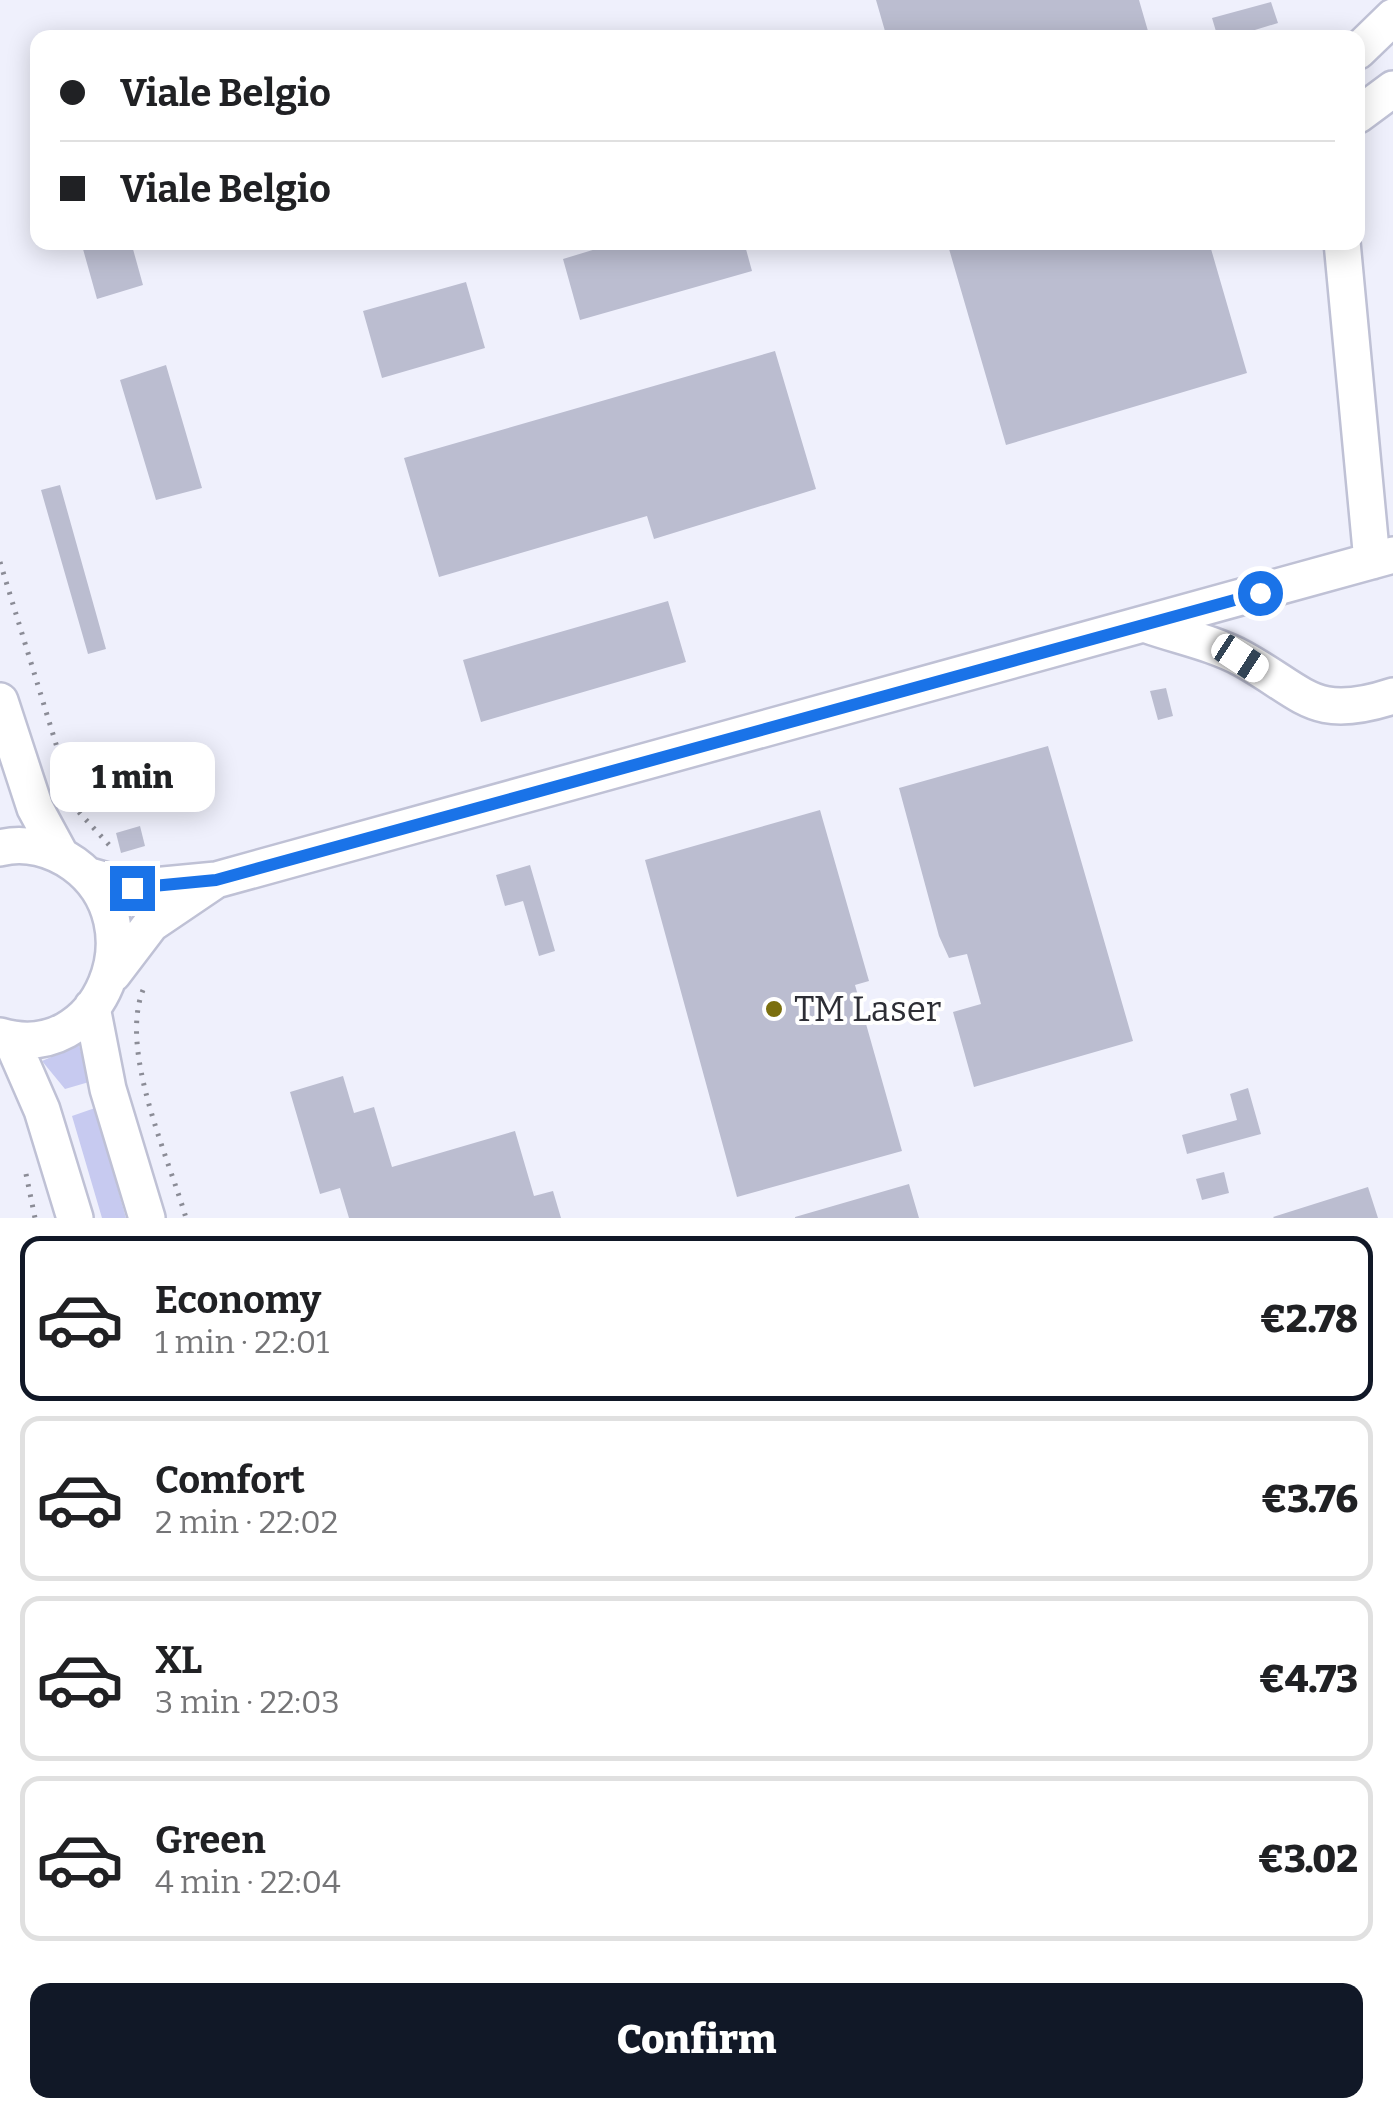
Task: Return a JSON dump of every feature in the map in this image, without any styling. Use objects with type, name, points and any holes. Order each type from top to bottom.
[{"type":"street","points":[[1365,43],[1386,19],[1393,17]]},
{"type":"street","points":[[1365,109],[1393,89]]},
{"type":"street","points":[[0,848],[34,847],[60,854],[90,876],[132,888],[216,880],[1383,558],[1343,250]]},
{"type":"street","points":[[1147,625],[1240,658],[1310,703],[1361,706],[1393,696]]},
{"type":"street","points":[[0,701],[34,808],[60,854]]},
{"type":"street","points":[[90,876],[110,909],[116,946],[101,993],[108,1090],[147,1218]]},
{"type":"street","points":[[75,1218],[42,1110],[5,1038],[55,1033],[101,993],[150,924],[216,880]]},
{"type":"shaded area","points":[[79,1045],[89,1082],[65,1089],[42,1061]]},
{"type":"shaded area","points":[[95,1108],[126,1218],[102,1218],[72,1116]]},
{"type":"building","points":[[876,0],[1139,0],[1148,30],[885,30]]},
{"type":"building","points":[[1271,2],[1278,23],[1255,30],[1216,30],[1212,18]]},
{"type":"building","points":[[83,250],[133,250],[143,285],[97,299]]},
{"type":"building","points":[[593,250],[746,250],[752,271],[580,320],[563,259]]},
{"type":"building","points":[[949,250],[1211,250],[1247,373],[1006,445]]},
{"type":"building","points":[[466,282],[485,348],[382,378],[363,311]]},
{"type":"building","points":[[775,351],[816,489],[654,539],[647,516],[439,577],[404,458]]},
{"type":"building","points":[[166,365],[202,488],[156,500],[120,380]]},
{"type":"building","points":[[60,485],[106,649],[88,654],[41,490]]},
{"type":"building","points":[[668,601],[686,662],[481,722],[463,660]]},
{"type":"building","points":[[1166,688],[1173,716],[1158,720],[1150,691]]},
{"type":"building","points":[[1048,746],[1133,1041],[974,1087],[953,1012],[981,1004],[967,954],[949,958],[939,936],[899,788]]},
{"type":"building","name":"TM Laser","points":[[820,810],[869,981],[855,985],[902,1151],[737,1197],[645,860]]},
{"type":"building","points":[[140,826],[145,846],[121,853],[116,833]]},
{"type":"building","points":[[530,865],[555,951],[539,956],[523,901],[505,906],[496,875]]},
{"type":"building","points":[[343,1076],[354,1113],[374,1107],[392,1167],[515,1131],[534,1196],[553,1191],[561,1218],[349,1218],[340,1188],[320,1194],[290,1092]]},
{"type":"building","points":[[1248,1088],[1261,1134],[1187,1154],[1182,1135],[1237,1120],[1230,1094]]},
{"type":"building","points":[[1224,1172],[1229,1193],[1202,1200],[1196,1179]]},
{"type":"building","points":[[909,1184],[919,1218],[795,1218],[795,1217]]},
{"type":"building","points":[[1368,1187],[1378,1218],[1273,1217]]},
{"type":"place","name":"TM Laser","points":[[774,1009]]},
{"type":"route","points":[[132,888],[216,880],[1260,593]]}]
